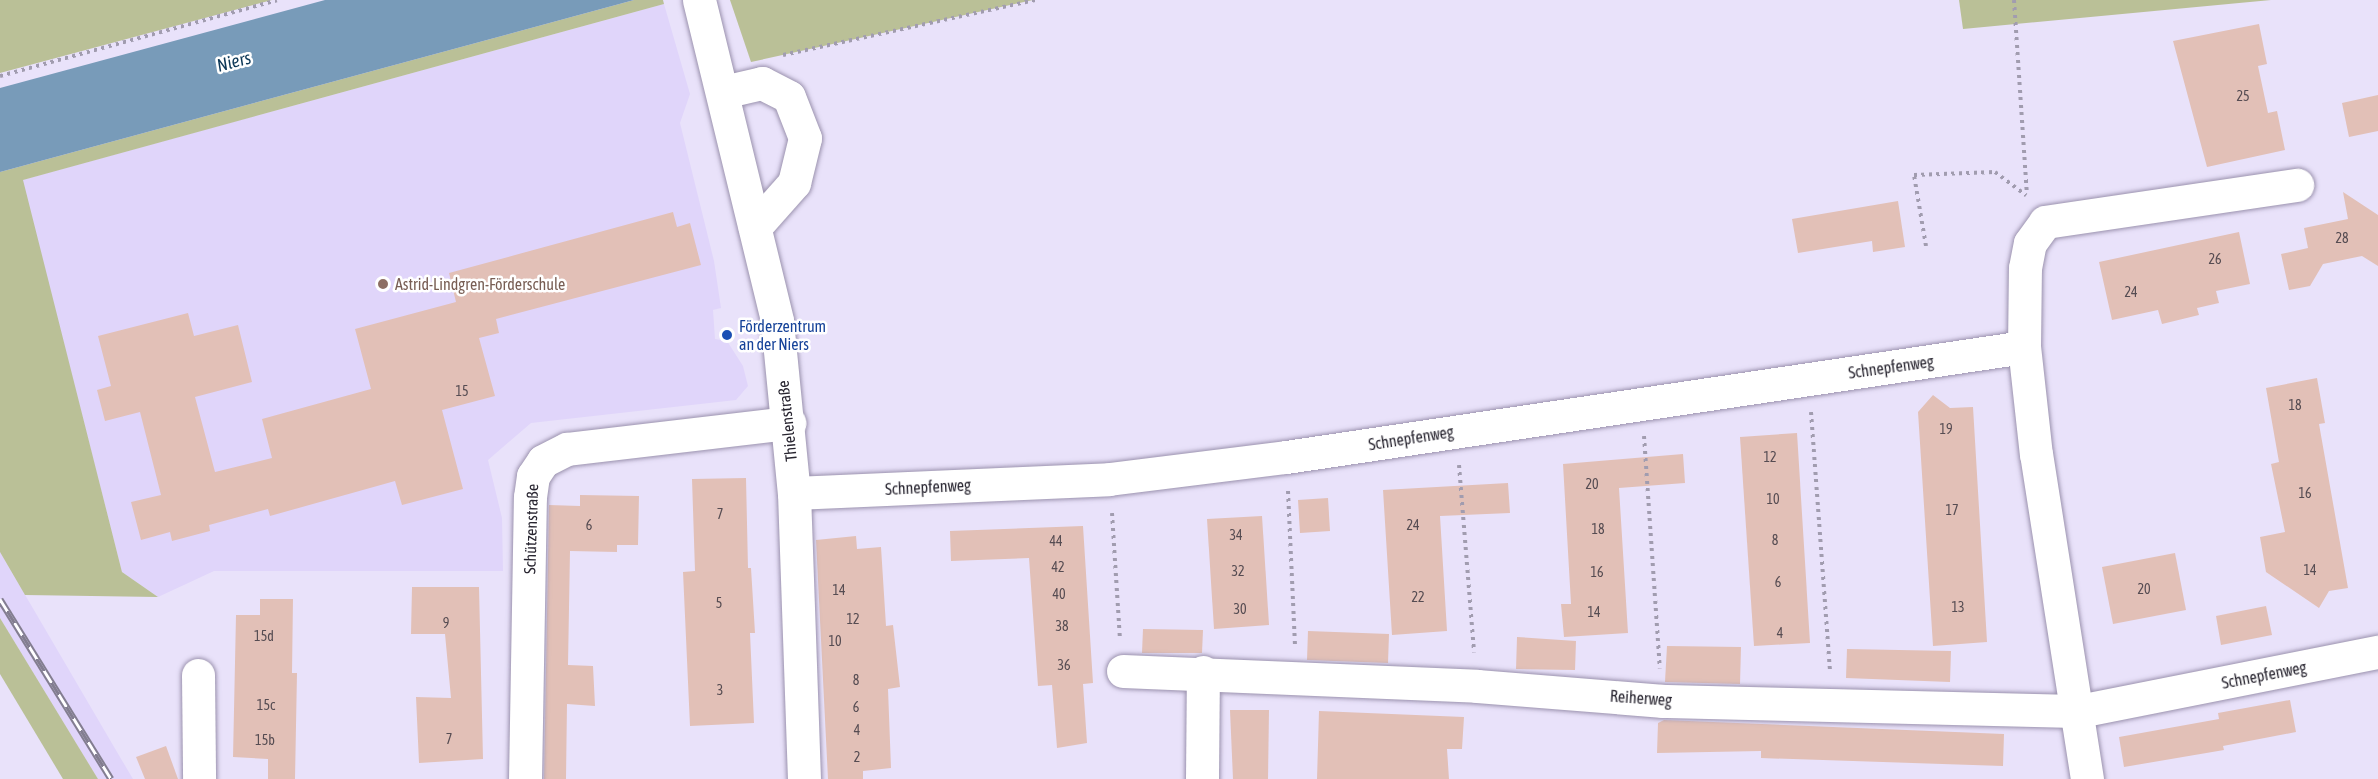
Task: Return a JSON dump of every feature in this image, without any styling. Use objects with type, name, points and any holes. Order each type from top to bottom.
[{"type":"street","name":"Thielenstraße","points":[[699,0],[777,321],[789,423],[794,493],[804,779]]},
{"type":"street","points":[[723,92],[762,83],[789,97],[805,138],[794,183],[755,227]]},
{"type":"street","points":[[2087,779],[2079,711],[2036,455],[2024,347],[2025,268],[2030,243],[2045,222],[2297,185]]},
{"type":"street","name":"Schnepfenweg","points":[[794,493],[1109,479],[1286,457],[1641,402],[2024,347]]},
{"type":"street","name":"Schützenstraße","points":[[525,779],[530,497],[533,476],[543,461],[567,449],[789,423]]},
{"type":"street","name":"Schnepfenweg","points":[[2079,711],[2378,652]]},
{"type":"street","name":"Reiherweg","points":[[1123,671],[1203,672],[1477,686],[1663,701],[2079,711]]},
{"type":"street","points":[[1202,779],[1203,672]]},
{"type":"street","points":[[198,675],[199,779]]},
{"type":"path","points":[[0,76],[277,0]]},
{"type":"path","points":[[774,57],[1035,0]]},
{"type":"path","points":[[2014,0],[2030,243]]},
{"type":"path","points":[[1926,246],[1914,175],[1995,172],[2027,196]]},
{"type":"path","points":[[1808,378],[1833,705]]},
{"type":"path","points":[[1641,402],[1663,701]]},
{"type":"path","points":[[1456,431],[1477,686]]},
{"type":"path","points":[[1286,457],[1297,677]]},
{"type":"path","points":[[1109,479],[1123,671]]},
{"type":"shaded area","name":"Astrid-Lindgren-Förderschule","points":[[664,4],[690,94],[680,123],[714,261],[721,308],[713,310],[715,339],[727,341],[743,366],[748,386],[736,400],[531,423],[488,460],[502,518],[503,571],[214,571],[158,597],[122,572],[22,180]]},
{"type":"shaded area","points":[[0,552],[133,779],[98,779],[0,618]]},
{"type":"green space","points":[[0,0],[272,0],[0,73]]},
{"type":"green space","points":[[634,0],[663,0],[664,4],[23,180],[122,572],[158,597],[25,595],[0,552],[0,172]]},
{"type":"green space","points":[[730,0],[1033,0],[751,62]]},
{"type":"green space","points":[[1959,0],[2271,0],[1963,29]]},
{"type":"green space","points":[[0,618],[98,779],[63,779],[0,674]]},
{"type":"water","name":"Niers","points":[[325,0],[634,0],[0,172],[0,88]]},
{"type":"building","points":[[2259,24],[2267,64],[2258,66],[2268,113],[2277,111],[2285,150],[2207,167],[2173,41]]},
{"type":"building","points":[[2378,95],[2378,131],[2349,137],[2342,103]]},
{"type":"building","points":[[2343,192],[2378,215],[2378,266],[2362,256],[2323,264],[2310,286],[2289,290],[2281,254],[2308,248],[2304,228],[2348,219]]},
{"type":"building","points":[[1898,201],[1905,247],[1873,252],[1872,241],[1798,253],[1792,219]]},
{"type":"building","points":[[673,212],[677,227],[690,223],[701,265],[496,319],[499,333],[479,338],[495,396],[442,410],[463,489],[402,505],[395,481],[270,516],[268,509],[209,525],[210,531],[172,541],[170,532],[141,540],[131,502],[161,495],[140,412],[105,421],[97,390],[111,386],[98,336],[188,313],[194,336],[238,325],[252,382],[195,397],[215,472],[272,458],[262,419],[371,389],[355,329],[456,302],[449,273]]},
{"type":"building","points":[[2239,232],[2250,284],[2216,291],[2219,303],[2197,308],[2199,315],[2162,324],[2158,310],[2112,320],[2099,262]]},
{"type":"building","points":[[2317,378],[2325,423],[2319,424],[2348,588],[2329,591],[2319,608],[2266,572],[2260,537],[2285,532],[2271,464],[2279,462],[2266,388]]},
{"type":"building","points":[[1933,395],[1950,408],[1973,407],[1987,642],[1933,646],[1918,412]]},
{"type":"building","points":[[1797,433],[1810,643],[1754,646],[1740,437]]},
{"type":"building","points":[[1683,454],[1685,483],[1619,488],[1628,633],[1564,637],[1561,604],[1571,604],[1563,464]]},
{"type":"building","points":[[746,478],[748,568],[751,568],[755,633],[750,633],[754,723],[690,726],[683,572],[695,571],[692,479]]},
{"type":"building","points":[[1508,483],[1510,513],[1440,516],[1447,631],[1392,635],[1383,490]]},
{"type":"building","points":[[580,495],[639,496],[638,545],[617,545],[617,552],[570,551],[568,665],[593,666],[595,706],[567,704],[566,779],[544,779],[549,505],[580,506]]},
{"type":"building","points":[[1328,498],[1330,531],[1300,533],[1298,500]]},
{"type":"building","points":[[1262,516],[1269,625],[1214,629],[1207,519]]},
{"type":"building","points":[[1083,526],[1093,683],[1083,684],[1087,743],[1057,748],[1052,685],[1038,686],[1029,558],[951,561],[950,531]]},
{"type":"building","points":[[856,536],[857,549],[881,547],[886,626],[893,625],[900,687],[888,689],[891,768],[863,771],[863,779],[828,779],[816,540]]},
{"type":"building","points":[[2175,553],[2186,610],[2113,624],[2102,567]]},
{"type":"building","points":[[412,587],[479,587],[483,759],[419,763],[416,697],[451,698],[445,634],[411,634]]},
{"type":"building","points":[[260,599],[293,599],[292,673],[297,673],[295,779],[268,779],[268,759],[233,757],[236,615],[260,615]]},
{"type":"building","points":[[2266,606],[2272,635],[2221,645],[2216,616]]},
{"type":"building","points":[[1143,629],[1203,630],[1202,653],[1142,653]]},
{"type":"building","points":[[1308,631],[1389,634],[1388,663],[1307,660]]},
{"type":"building","points":[[1517,637],[1576,641],[1575,670],[1516,669]]},
{"type":"building","points":[[1667,646],[1741,647],[1740,684],[1665,682]]},
{"type":"building","points":[[1847,649],[1951,651],[1950,682],[1846,678]]},
{"type":"building","points":[[2290,700],[2296,732],[2223,746],[2224,750],[2124,767],[2119,737],[2219,719],[2218,713]]},
{"type":"building","points":[[1230,710],[1269,710],[1268,779],[1233,779]]},
{"type":"building","points":[[1319,711],[1464,717],[1462,749],[1447,749],[1449,779],[1317,779]]},
{"type":"building","points":[[1664,720],[2004,734],[2003,766],[1761,758],[1761,751],[1657,753],[1658,723]]},
{"type":"building","points":[[166,746],[178,779],[145,779],[136,757]]},
{"type":"railway","points":[[0,599],[111,779]]},
{"type":"place","name":"Astrid-Lindgren-Förderschule","points":[[383,284]]},
{"type":"place","name":"Förderzentrum an der Niers","points":[[727,335]]}]
